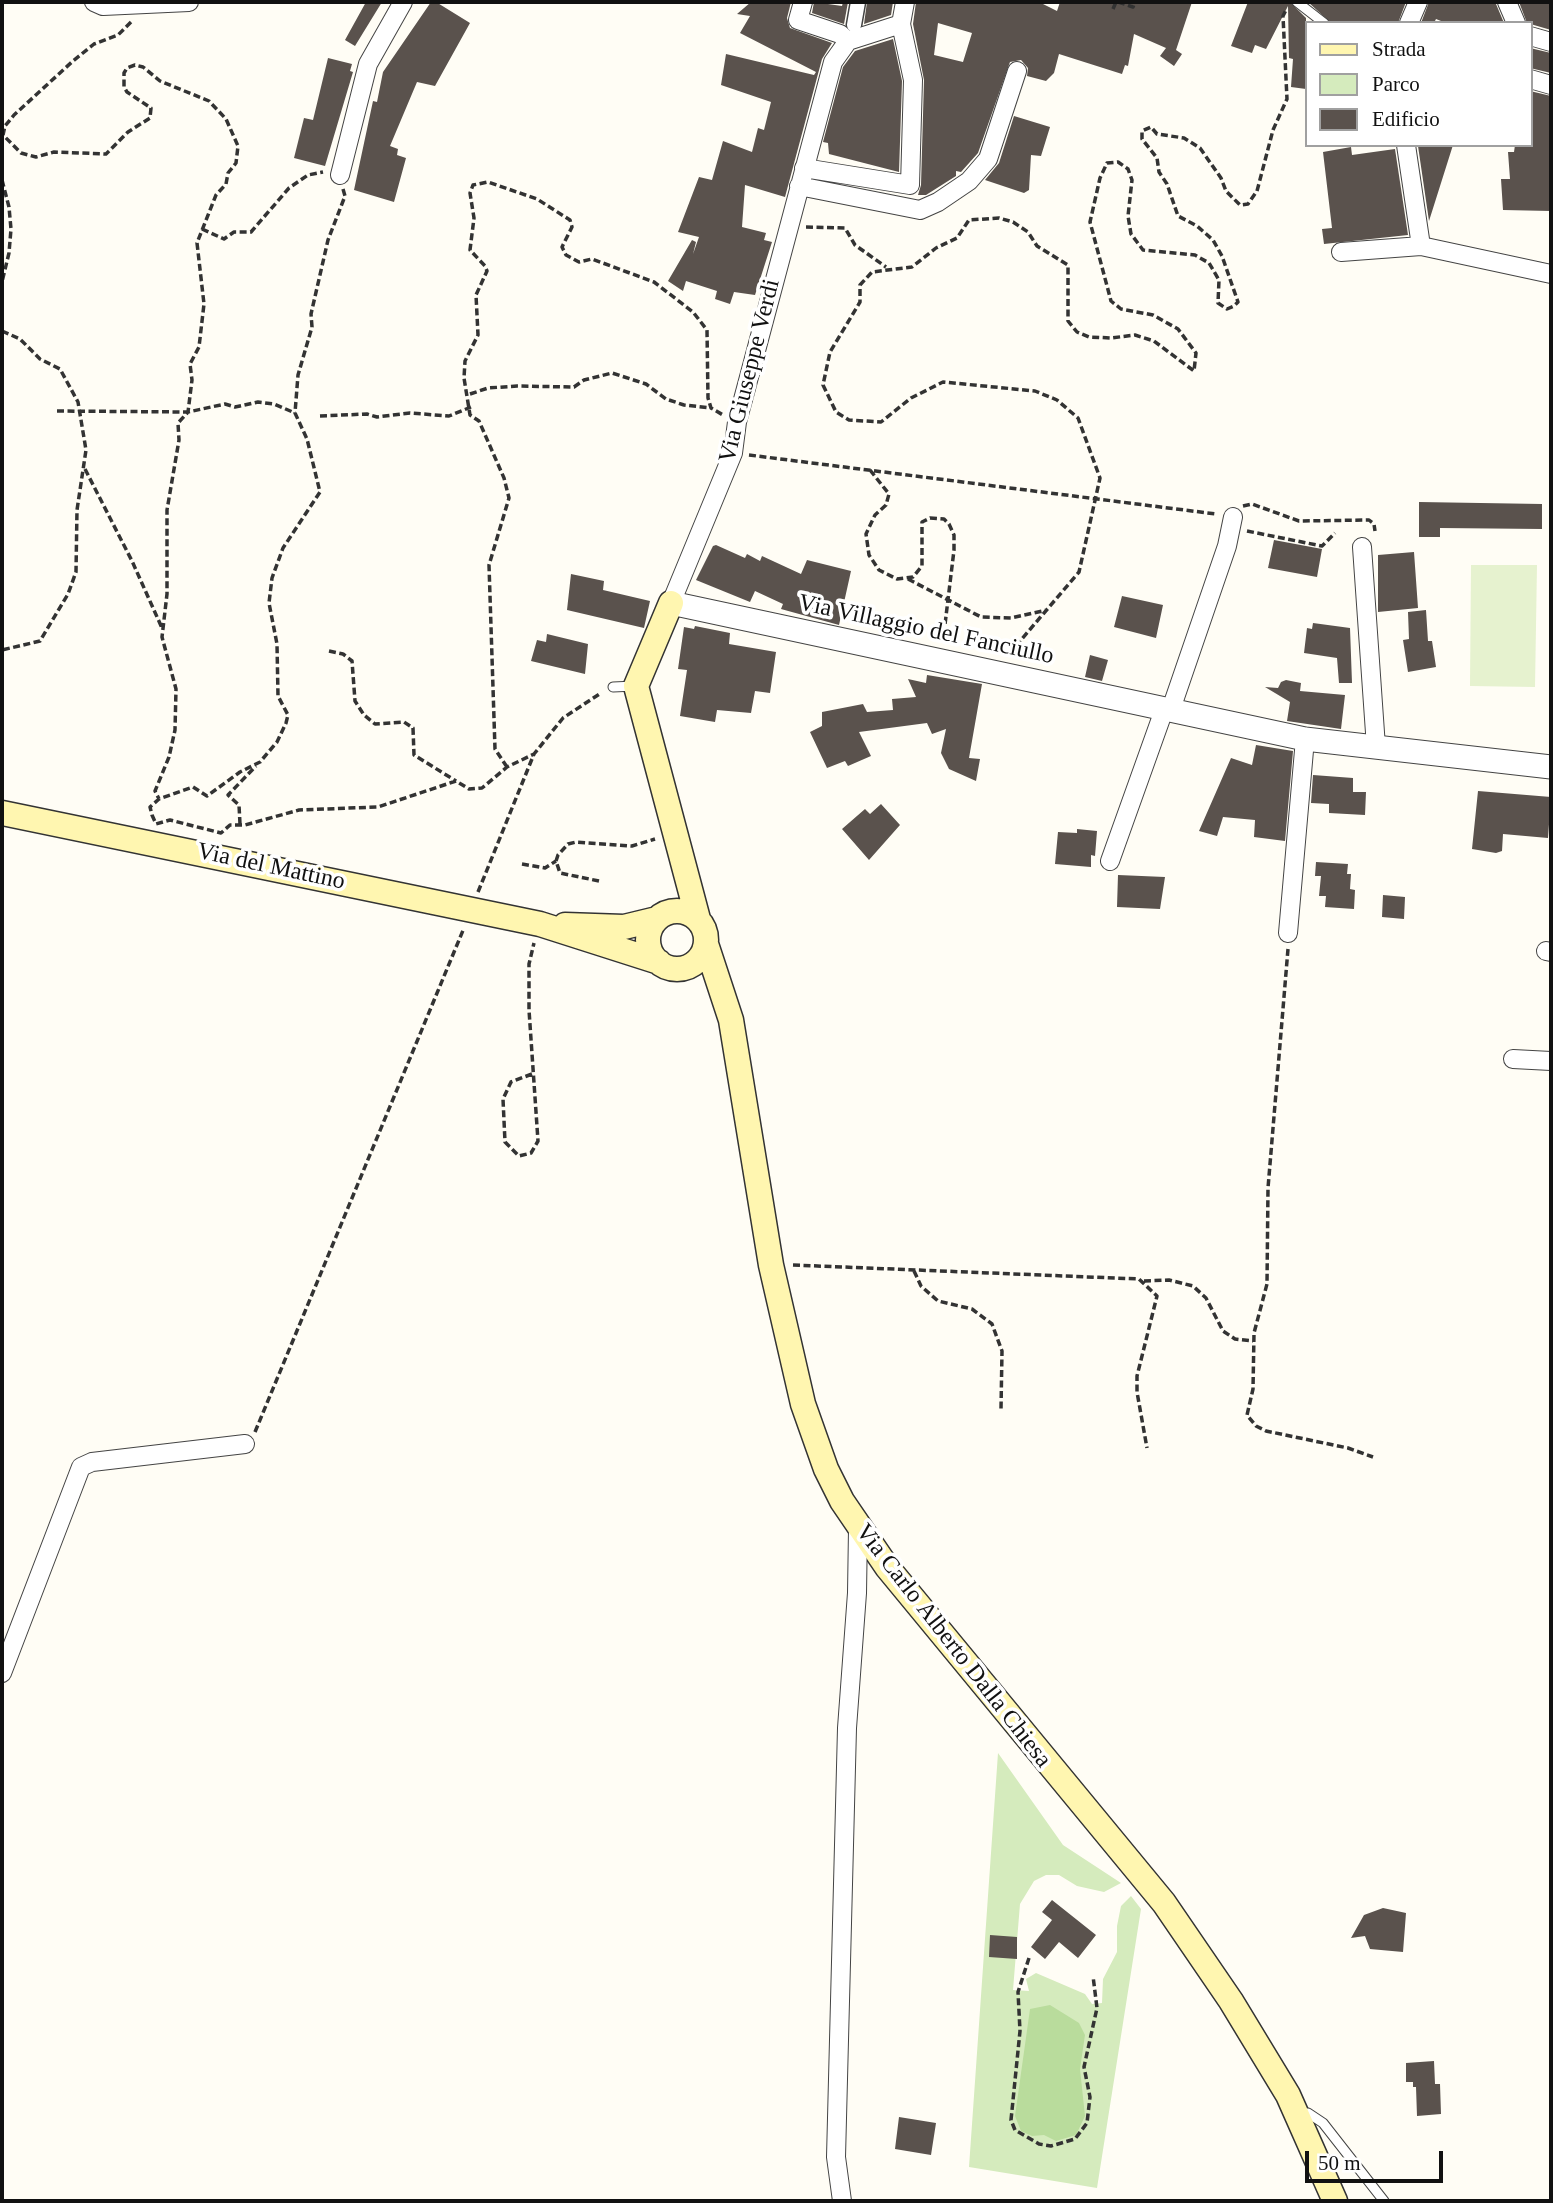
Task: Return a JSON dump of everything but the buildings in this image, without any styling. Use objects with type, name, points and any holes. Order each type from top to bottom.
[{"type":"main road","name":"Via Giuseppe Verdi","points":[[625,687],[671,603]]},
{"type":"main road","points":[[625,687],[674,834],[706,944],[698,960],[684,968],[667,966]]},
{"type":"main road","name":"Via del Mattino","points":[[2,813],[151,841],[540,924],[667,966]]},
{"type":"main road","points":[[680,859],[679,883],[648,936],[652,955],[708,992],[731,1020]]},
{"type":"main road","points":[[660,916],[682,911],[698,919]]},
{"type":"main road","name":"Via del Mattino","points":[[540,924],[624,927],[660,916]]},
{"type":"main road","name":"Via Carlo Alberto Dalla Chiesa","points":[[706,944],[731,1020],[771,1265],[803,1404],[825,1469],[858,1529],[1060,1781],[1164,1903],[1231,2001],[1298,2114],[1335,2201]]},
{"type":"street","points":[[94,2],[103,6],[189,2]]},
{"type":"street","points":[[340,175],[368,64],[403,2]]},
{"type":"street","points":[[803,2],[798,20],[840,34],[901,24]]},
{"type":"street","name":"Via Giuseppe Verdi","points":[[671,603],[733,453],[737,422],[833,62],[851,33],[858,2]]},
{"type":"street","points":[[804,168],[910,185],[912,80],[901,24],[905,2]]},
{"type":"street","points":[[1410,21],[1418,2]]},
{"type":"street","points":[[1507,2],[1515,21]]},
{"type":"street","points":[[1532,37],[1551,42]]},
{"type":"street","points":[[799,186],[920,210],[938,202],[969,181],[988,159],[1017,71]]},
{"type":"street","points":[[1532,80],[1551,85]]},
{"type":"street","points":[[1406,147],[1421,246]]},
{"type":"street","points":[[1341,252],[1421,246],[1551,274]]},
{"type":"street","points":[[1110,861],[1167,711],[1232,522]]},
{"type":"street","points":[[1362,547],[1376,747]]},
{"type":"street","name":"Via Villaggio del Fanciullo","points":[[671,603],[1305,739],[1551,767]]},
{"type":"street","points":[[1288,933],[1305,739]]},
{"type":"street","points":[[1513,1059],[1551,1061]]},
{"type":"street","points":[[2,1673],[81,1467],[92,1462],[245,1444]]},
{"type":"street","points":[[842,2201],[836,2157],[838,2059],[847,1728],[857,1593],[858,1529]]},
{"type":"lane","points":[[1297,2],[1321,21]]},
{"type":"lane","points":[[1298,2114],[1308,2113],[1323,2123],[1384,2201]]},
{"type":"path","points":[[1113,9],[1117,2],[1133,7],[1135,2]]},
{"type":"path","points":[[1004,673],[1010,654],[1079,572],[1100,478],[1078,418],[1057,400],[1034,391],[943,382],[918,394],[880,422],[849,421],[836,412],[823,385],[830,352],[860,302],[860,285],[872,272],[912,267],[936,248],[957,238],[969,220],[999,218],[1013,222],[1028,232],[1037,246],[1068,265],[1068,321],[1077,332],[1100,337],[1135,335],[1154,341],[1194,371],[1196,353],[1178,328],[1153,315],[1121,309],[1111,301],[1090,222],[1100,178],[1107,163],[1118,162],[1128,169],[1132,180],[1128,216],[1131,234],[1143,250],[1195,255],[1209,263],[1219,279],[1218,303],[1227,309],[1234,306],[1238,302],[1222,256],[1213,240],[1197,226],[1178,216],[1167,184],[1159,172],[1157,158],[1142,139],[1142,131],[1151,127],[1157,134],[1184,138],[1200,148],[1222,178],[1226,191],[1240,205],[1248,204],[1257,191],[1273,130],[1287,99],[1283,16],[1290,2]]},
{"type":"path","points":[[133,5],[131,24],[118,36],[94,44],[73,61],[3,127],[3,135],[8,144],[21,153],[36,158],[54,152],[106,154],[128,132],[150,118],[151,108],[127,92],[124,87],[127,68],[135,65],[143,67],[160,81],[209,101],[226,119],[238,146],[236,163],[228,173],[226,184],[216,195],[197,243],[204,304],[199,347],[190,365],[192,380],[188,412],[178,423],[179,440],[167,510],[167,594],[162,629]]},
{"type":"path","points":[[202,229],[224,239],[234,232],[251,232],[270,214],[284,193],[308,175],[328,172],[340,175],[345,196],[328,240],[311,314],[312,327],[298,375],[295,413],[307,439],[320,492],[283,548],[272,578],[269,603],[277,644],[278,696],[288,715],[277,743],[228,795],[239,805],[240,824]]},
{"type":"path","points":[[2,180],[11,229],[2,282]]},
{"type":"path","points":[[507,767],[495,749],[489,565],[509,498],[504,478],[479,421],[470,415],[465,361],[478,335],[476,295],[486,271],[485,266],[470,250],[474,218],[470,193],[473,185],[482,182],[537,199],[570,220],[572,228],[562,247],[566,255],[579,262],[592,259],[654,282],[694,312],[707,330],[708,398],[711,408]]},
{"type":"path","points":[[788,225],[845,228],[855,245],[888,268]]},
{"type":"path","points":[[2,331],[20,339],[40,359],[60,369],[78,402],[85,469],[77,510],[76,572],[68,594],[40,641],[2,650]]},
{"type":"path","points":[[469,395],[488,388],[573,387],[584,380],[612,373],[646,384],[666,399],[684,405],[711,408],[737,422]]},
{"type":"path","points":[[57,411],[188,412],[225,404],[235,407],[258,402],[274,404],[295,413]]},
{"type":"path","points":[[320,416],[367,414],[377,417],[410,413],[449,416],[471,407]]},
{"type":"path","points":[[733,453],[1096,500],[1232,522],[1322,546],[1335,533]]},
{"type":"path","points":[[85,469],[132,561],[162,629],[176,697],[174,742],[155,791],[159,799]]},
{"type":"path","points":[[868,469],[889,494],[886,505],[875,515],[866,534],[869,555],[879,570],[897,579],[913,577],[922,566],[922,522],[930,518],[944,519],[954,535],[944,639],[931,657]]},
{"type":"path","points":[[1232,522],[1241,507],[1252,504],[1298,521],[1368,520],[1374,524],[1375,531]]},
{"type":"path","points":[[905,578],[948,598],[968,613],[981,617],[1011,618],[1049,609]]},
{"type":"path","points":[[329,651],[343,653],[352,661],[355,701],[364,715],[375,724],[404,722],[413,728],[414,755],[469,789],[482,788],[507,767],[534,754]]},
{"type":"path","points":[[245,1444],[267,1409],[534,754],[563,718],[625,687]]},
{"type":"path","points":[[260,762],[240,772],[207,796],[193,787],[159,799],[150,807],[156,824],[170,820],[221,833],[230,825],[299,810],[378,807],[456,781]]},
{"type":"path","points":[[522,864],[545,869],[556,861],[562,849],[576,842],[632,846],[674,834]]},
{"type":"path","points":[[556,861],[560,873],[599,881]]},
{"type":"path","points":[[532,1074],[512,1082],[503,1099],[505,1142],[519,1156],[531,1153],[538,1141],[532,1074],[529,964],[540,924]]},
{"type":"path","points":[[1288,933],[1268,1188],[1267,1283],[1253,1341],[1253,1389],[1247,1415],[1256,1426],[1373,1457]]},
{"type":"path","points":[[771,1265],[1168,1280],[1194,1286],[1202,1292],[1223,1331],[1235,1339],[1253,1341]]},
{"type":"path","points":[[915,1271],[921,1286],[938,1301],[972,1309],[992,1324],[1002,1351],[1001,1409]]},
{"type":"path","points":[[1142,1281],[1157,1296],[1137,1376],[1137,1392],[1147,1448]]},
{"type":"path","points":[[1029,1958],[1018,1992],[1020,2031],[1011,2120],[1016,2130],[1039,2144],[1051,2146],[1075,2139],[1087,2123],[1090,2097],[1084,2067],[1097,2008],[1093,1976]]},
{"type":"green space","points":[[1471,565],[1537,565],[1535,687],[1470,686]]},
{"type":"green space","points":[[998,1753],[1063,1845],[1121,1883],[1104,1892],[1077,1886],[1059,1875],[1046,1875],[1034,1881],[1020,1904],[1013,1990],[1029,1991],[1026,1979],[1036,1973],[1085,1994],[1092,2004],[1102,2003],[1103,1979],[1117,1952],[1117,1926],[1121,1906],[1131,1896],[1141,1909],[1097,2188],[969,2167]]},
{"type":"green space","points":[[1050,2005],[1079,2023],[1085,2035],[1080,2069],[1085,2116],[1076,2135],[1056,2141],[1044,2135],[1032,2136],[1021,2131],[1015,2116],[1030,2009]]}]
